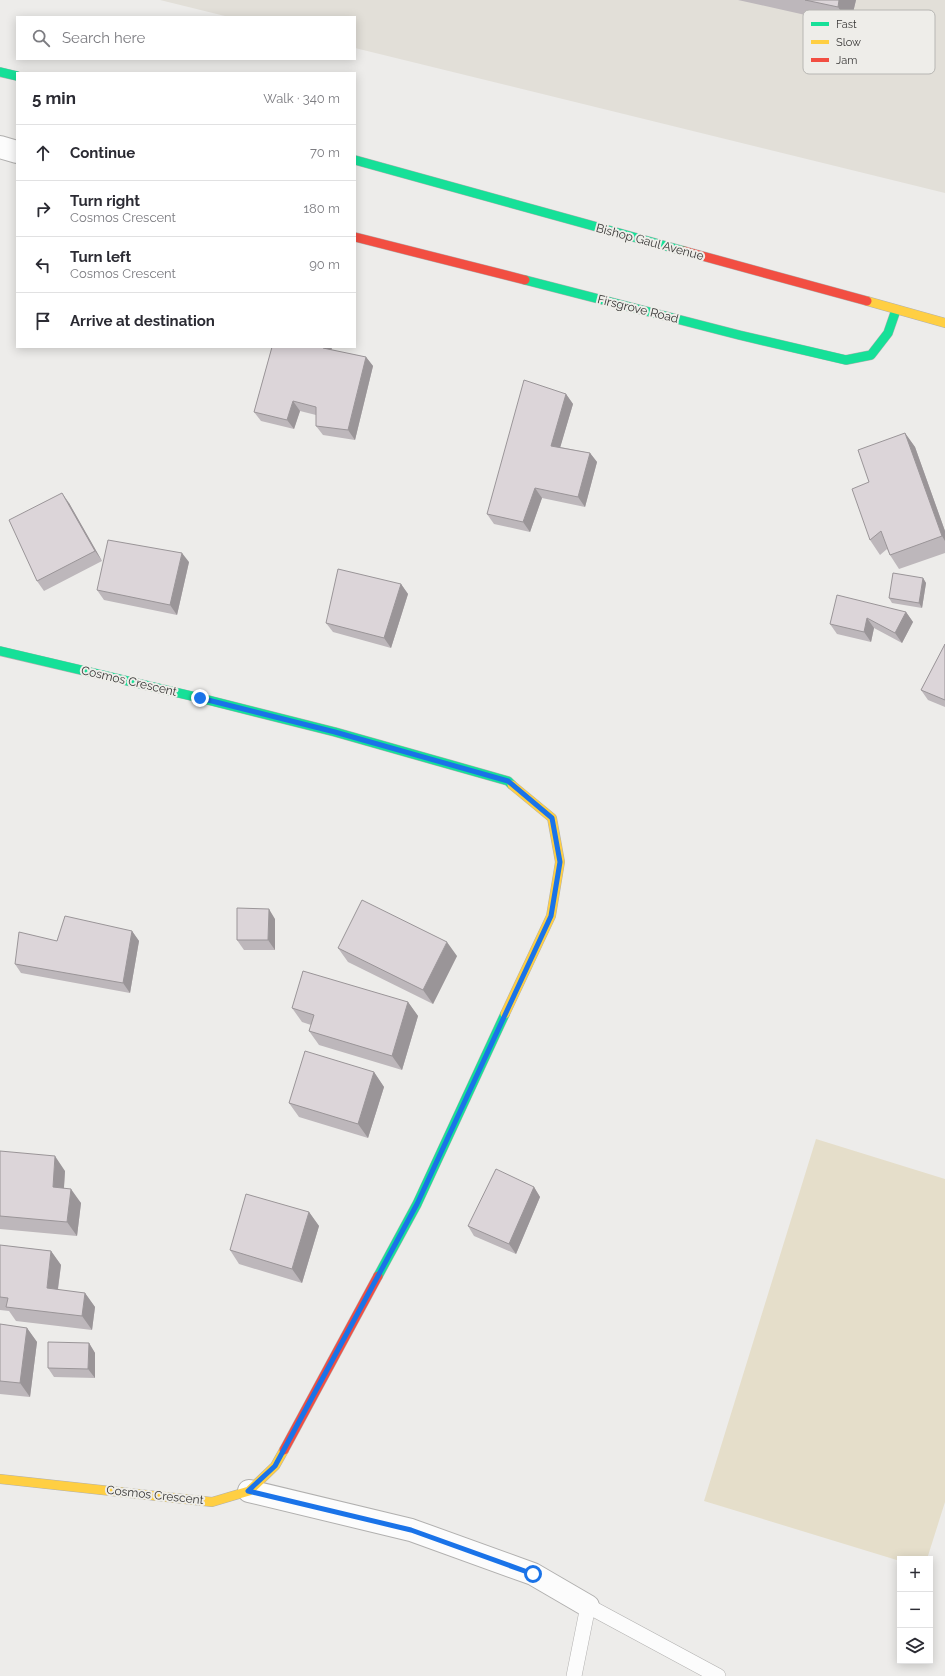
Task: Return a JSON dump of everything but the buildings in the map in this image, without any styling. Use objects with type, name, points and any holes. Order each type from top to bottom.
[{"type":"street","points":[[0,72],[16,76]]},
{"type":"street","points":[[0,147],[16,152]]},
{"type":"street","name":"Bishop Gaul Avenue","points":[[356,160],[896,310],[945,322]]},
{"type":"street","name":"Firsgrove Road","points":[[356,237],[739,335],[846,360],[870,355],[888,333],[896,310]]},
{"type":"street","name":"Cosmos Crescent","points":[[0,651],[200,698],[335,732],[508,781],[552,818],[560,862],[551,916],[417,1204],[275,1466],[248,1491],[212,1502],[0,1479]]},
{"type":"street","points":[[248,1491],[411,1530],[533,1574],[588,1606]]},
{"type":"lane","points":[[574,1676],[588,1606],[710,1674]]},
{"type":"shaded area","points":[[160,0],[945,0],[945,193],[356,48],[356,16],[225,16]]},
{"type":"shaded area","points":[[816,1139],[945,1179],[945,1502],[928,1556],[897,1556],[897,1560],[704,1501]]},
{"type":"traffic: fast","points":[[0,72],[16,76]]},
{"type":"traffic: fast","points":[[356,160],[684,251]]},
{"type":"traffic: fast","points":[[525,280],[739,335],[846,360],[871,355],[888,333],[896,310]]},
{"type":"traffic: fast","points":[[0,651],[200,698],[335,732],[508,781],[512,785]]},
{"type":"traffic: fast","points":[[378,1276],[417,1204],[505,1014]]},
{"type":"traffic: slow","points":[[867,301],[945,323]]},
{"type":"traffic: slow","points":[[505,1014],[551,916],[560,862],[552,818],[512,785]]},
{"type":"traffic: slow","points":[[0,1479],[212,1502],[249,1491],[275,1466],[284,1450]]},
{"type":"traffic: jam","points":[[356,237],[525,280]]},
{"type":"traffic: jam","points":[[684,251],[867,301]]},
{"type":"traffic: jam","points":[[284,1450],[378,1276]]},
{"type":"route","points":[[200,698],[335,732],[508,781],[552,818],[560,862],[551,916],[417,1204],[275,1466],[248,1491],[411,1530],[533,1574]]}]
